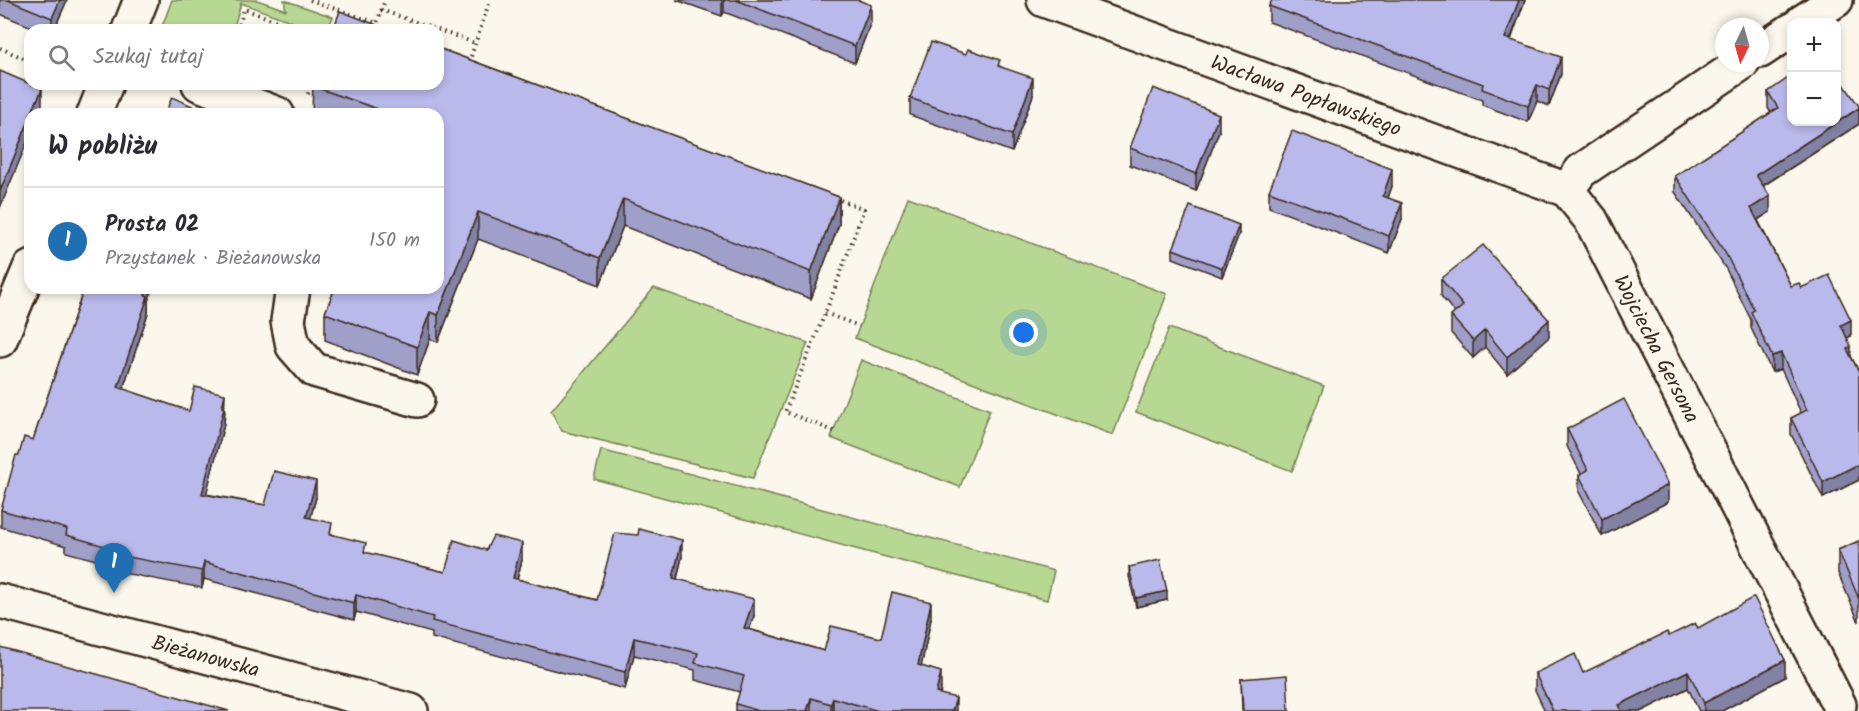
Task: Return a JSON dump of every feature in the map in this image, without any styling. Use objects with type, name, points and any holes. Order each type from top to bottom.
[{"type":"street","points":[[131,24],[141,0]]},
{"type":"street","name":"Wacława Popławskiego","points":[[1044,0],[1567,190]]},
{"type":"street","points":[[1808,18],[1836,0]]},
{"type":"street","points":[[1769,45],[1787,33]]},
{"type":"street","points":[[1567,190],[1581,171],[1729,72]]},
{"type":"street","points":[[96,108],[104,90]]},
{"type":"street","points":[[222,90],[263,101]]},
{"type":"street","name":"Wojciecha Gersona","points":[[1567,190],[1591,220],[1842,704]]},
{"type":"street","points":[[0,340],[24,282]]},
{"type":"street","points":[[292,294],[288,321],[293,346],[314,370],[417,400]]},
{"type":"street","name":"Bieżanowska","points":[[0,601],[411,711]]},
{"type":"path","points":[[310,0],[377,23],[385,0]]},
{"type":"path","points":[[469,71],[469,60],[490,0]]},
{"type":"path","points":[[240,24],[244,9],[285,24]]},
{"type":"path","points":[[381,10],[421,24]]},
{"type":"path","points":[[337,20],[341,11]]},
{"type":"path","points":[[444,32],[475,43]]},
{"type":"path","points":[[0,48],[24,58]]},
{"type":"path","points":[[469,60],[477,64]]},
{"type":"path","points":[[834,430],[785,412],[864,209],[835,198]]},
{"type":"path","points":[[825,314],[859,326]]},
{"type":"green space","points":[[172,0],[257,0],[286,10],[284,0],[333,17],[330,24],[299,24],[241,3],[235,24],[163,24]]},
{"type":"green space","points":[[908,197],[1167,294],[1113,435],[855,338]]},
{"type":"green space","points":[[654,288],[808,343],[753,478],[562,431],[551,411]]},
{"type":"green space","points":[[1169,328],[1324,386],[1292,471],[1136,412]]},
{"type":"green space","points":[[861,360],[990,410],[960,487],[831,438]]},
{"type":"green space","points":[[601,450],[1054,571],[1047,600],[594,479]]},
{"type":"building","points":[[8,0],[60,0],[52,18]]},
{"type":"building","points":[[736,0],[858,0],[871,5],[855,46]]},
{"type":"building","points":[[1272,0],[1519,0],[1505,38],[1561,57],[1549,90],[1537,85],[1528,106],[1482,89],[1483,84],[1269,6]]},
{"type":"building","points":[[340,11],[374,24],[335,24]]},
{"type":"building","points":[[931,42],[966,54],[968,49],[1000,60],[998,66],[1033,78],[1012,135],[910,98]]},
{"type":"building","points":[[444,50],[839,197],[811,272],[623,199],[600,258],[478,212],[438,315],[430,312],[417,347],[325,313],[333,294],[444,294],[444,108],[375,108],[323,90],[444,90]]},
{"type":"building","points":[[0,71],[24,81],[24,90],[42,90],[34,108],[24,108],[24,133],[0,191]]},
{"type":"building","points":[[1787,79],[1787,126],[1831,126],[1756,175],[1770,196],[1751,208],[1791,286],[1799,283],[1801,288],[1829,275],[1851,320],[1841,325],[1851,347],[1847,349],[1859,372],[1859,464],[1823,482],[1791,418],[1807,410],[1781,353],[1772,356],[1751,312],[1754,310],[1726,254],[1675,176],[1778,108],[1768,92]]},
{"type":"building","points":[[1841,80],[1859,106],[1841,120]]},
{"type":"building","points":[[1153,88],[1219,114],[1196,174],[1130,148]]},
{"type":"building","points":[[172,97],[197,108],[167,108]]},
{"type":"building","points":[[1292,131],[1392,169],[1383,196],[1402,203],[1389,236],[1269,191]]},
{"type":"building","points":[[1190,206],[1239,225],[1222,268],[1173,249]]},
{"type":"building","points":[[1483,245],[1549,320],[1507,357],[1485,330],[1473,341],[1451,316],[1463,306],[1441,279]]},
{"type":"building","points":[[82,294],[145,294],[148,296],[118,387],[189,411],[195,387],[225,394],[222,407],[224,408],[202,494],[265,505],[274,471],[316,481],[306,517],[332,523],[330,534],[366,543],[364,552],[445,572],[454,540],[486,550],[493,536],[522,543],[513,578],[597,600],[615,533],[638,535],[639,529],[682,540],[673,578],[754,599],[744,628],[824,651],[831,626],[881,638],[892,592],[931,602],[918,665],[941,672],[936,693],[956,698],[952,711],[879,711],[833,698],[831,704],[811,698],[807,711],[759,711],[736,704],[744,676],[695,663],[698,653],[634,638],[625,672],[432,621],[433,617],[356,595],[354,603],[204,562],[202,571],[107,553],[108,547],[66,535],[67,529],[1,510],[16,455],[19,455],[24,437],[33,440]]},
{"type":"building","points":[[1624,399],[1668,485],[1602,519],[1579,475],[1588,470],[1567,429]]},
{"type":"building","points":[[1859,541],[1859,599],[1838,550]]},
{"type":"building","points":[[1160,560],[1167,591],[1136,598],[1129,567]]},
{"type":"building","points":[[1754,597],[1785,660],[1704,703],[1688,671],[1619,705],[1622,711],[1553,711],[1535,673],[1575,654],[1583,673],[1667,632],[1669,636],[1695,623],[1698,628]]},
{"type":"building","points":[[0,647],[229,711],[0,711]]},
{"type":"building","points":[[1287,675],[1289,711],[1243,711],[1241,679]]},
{"type":"place","name":"Prosta 02","points":[[114,593]]}]
